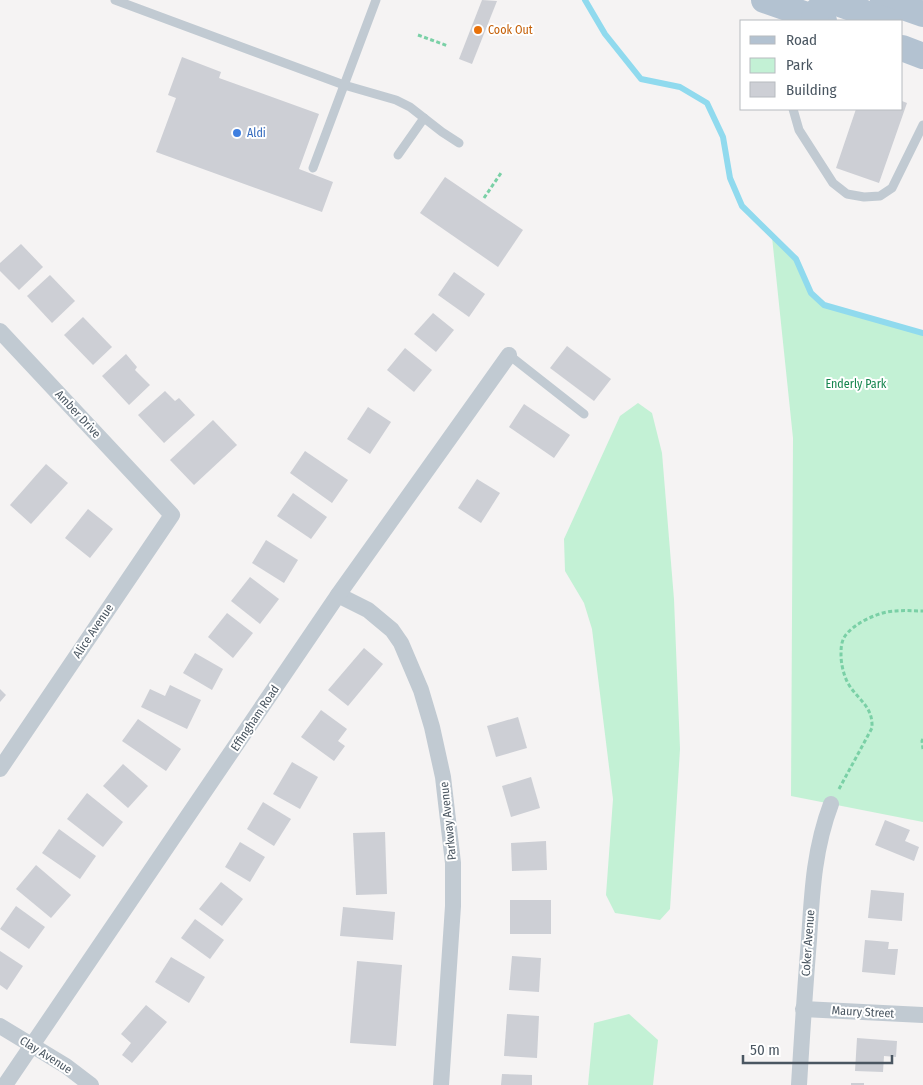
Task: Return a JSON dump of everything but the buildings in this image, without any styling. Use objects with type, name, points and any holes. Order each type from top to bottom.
[{"type":"main road","points":[[764,0],[817,20],[817,11],[823,5],[834,2],[885,20]]},
{"type":"main road","points":[[883,0],[923,14]]},
{"type":"main road","points":[[903,26],[916,31],[923,30]]},
{"type":"main road","points":[[903,48],[923,56]]},
{"type":"street","name":"Amber Drive","points":[[0,331],[155,497]]},
{"type":"street","name":"Effingham Road","points":[[5,1085],[338,596],[509,355]]},
{"type":"street","name":"Alice Avenue","points":[[0,769],[172,515],[155,497]]},
{"type":"street","name":"Parkway Avenue","points":[[338,596],[368,610],[392,630],[401,643],[421,690],[432,727],[443,777],[453,863],[453,897],[441,1085]]},
{"type":"street","name":"Coker Avenue","points":[[799,1085],[814,872],[823,826],[831,804]]},
{"type":"street","name":"Maury Street","points":[[803,1009],[923,1015]]},
{"type":"street","name":"Clay Avenue","points":[[0,1026],[66,1066],[91,1085]]},
{"type":"lane","points":[[115,0],[344,85],[396,100],[410,107],[458,143]]},
{"type":"lane","points":[[313,168],[376,0]]},
{"type":"lane","points":[[793,110],[799,130],[833,183],[847,194],[864,197],[880,196],[892,188],[923,125]]},
{"type":"lane","points":[[398,155],[424,118]]},
{"type":"lane","points":[[509,355],[584,414]]},
{"type":"path","points":[[418,36],[448,46]]},
{"type":"path","points":[[484,198],[501,173]]},
{"type":"path","points":[[831,804],[872,728],[870,712],[848,684],[841,662],[844,637],[855,626],[869,618],[894,610],[923,611]]},
{"type":"path","points":[[923,739],[923,749]]},
{"type":"green space","name":"Enderly Park","points":[[772,237],[796,259],[811,293],[824,305],[923,333],[923,822],[791,796],[793,438]]},
{"type":"green space","points":[[638,403],[652,413],[662,453],[674,599],[680,749],[670,909],[660,920],[615,913],[606,895],[613,799],[592,629],[584,603],[565,571],[564,539],[620,416]]},
{"type":"green space","points":[[629,1014],[658,1040],[653,1085],[588,1085],[594,1023]]},
{"type":"waterway","points":[[585,0],[605,34],[641,79],[680,87],[707,103],[723,137],[730,178],[742,206],[796,259],[811,293],[824,305],[923,333]]},
{"type":"place","name":"Cook Out","points":[[478,30]]},
{"type":"place","name":"Aldi","points":[[237,133]]}]
